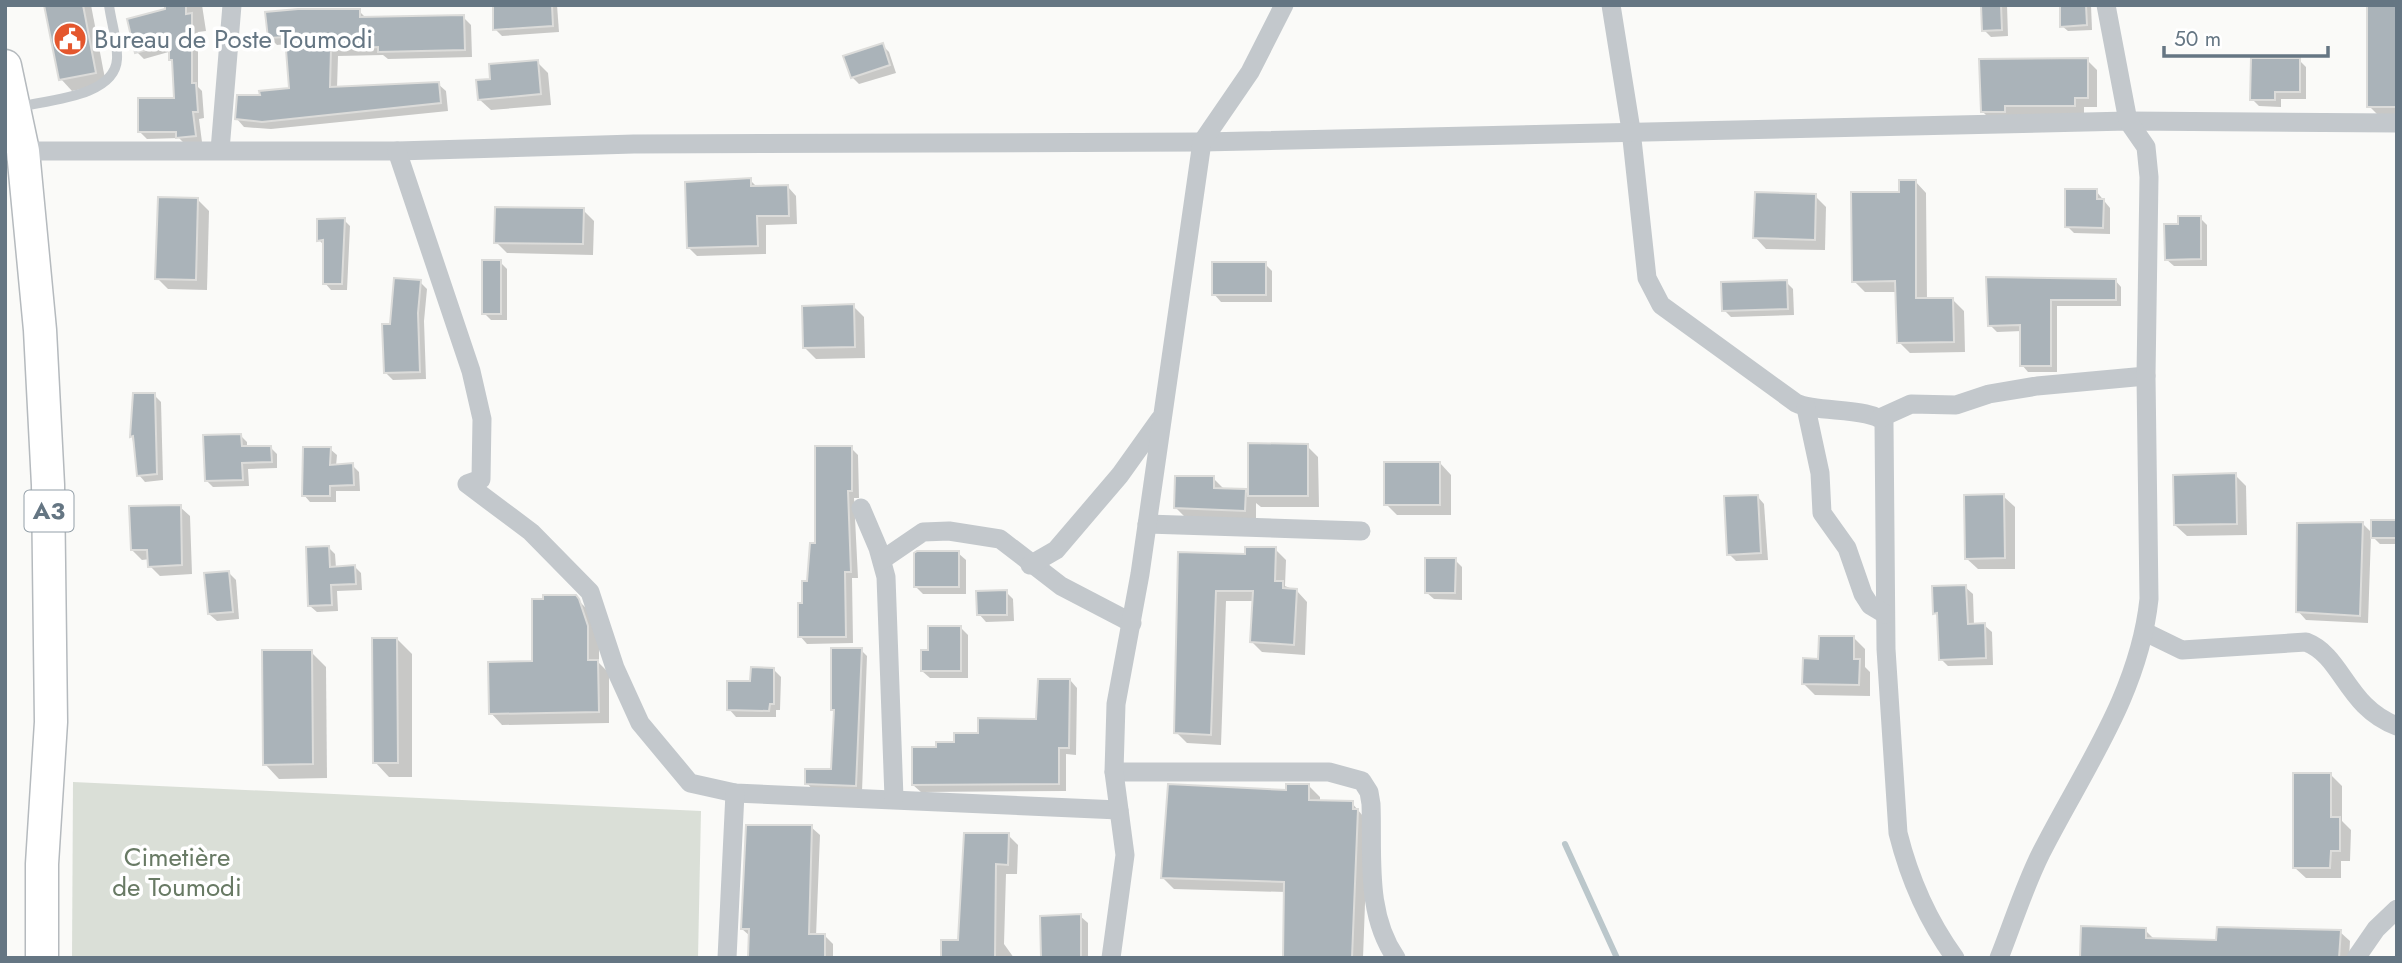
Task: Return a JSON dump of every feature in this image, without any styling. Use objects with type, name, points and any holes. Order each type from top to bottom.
[{"type":"main road","name":"A3","points":[[5,66],[14,108],[14,151],[40,330],[49,527],[51,722],[42,864],[42,958]]},
{"type":"street","points":[[220,150],[232,5]]},
{"type":"street","points":[[1111,958],[1125,855],[1114,772],[1116,704],[1132,623],[1202,142],[1250,72],[1279,22],[1284,5]]},
{"type":"street","points":[[1611,5],[1631,130],[1647,278],[1655,296],[1661,305],[1806,408],[1875,415],[1880,418],[1886,442],[1885,614],[1892,783],[1898,834],[1904,858],[1927,913],[1955,958]]},
{"type":"street","points":[[1999,958],[2034,869],[2092,762],[2139,657],[2149,599],[2146,376],[2149,177],[2146,147],[2128,121],[2106,5]]},
{"type":"street","points":[[14,151],[397,151],[634,144],[1202,142],[1631,130],[2128,121],[2397,123]]},
{"type":"street","points":[[397,151],[471,371],[482,419],[481,479],[467,484],[531,532],[590,592],[615,668],[640,723],[690,783],[735,793],[1119,810]]},
{"type":"street","points":[[1880,418],[1911,404],[1956,405],[1989,394],[2037,386],[2146,376]]},
{"type":"street","points":[[1806,408],[1819,473],[1822,513],[1847,548],[1870,605],[1885,614]]},
{"type":"street","points":[[1030,565],[1056,551],[1103,496],[1161,418]]},
{"type":"street","points":[[861,508],[886,577],[894,798]]},
{"type":"street","points":[[1147,524],[1361,531]]},
{"type":"street","points":[[882,560],[923,532],[949,531],[1006,541],[1030,565],[1062,586],[1132,623]]},
{"type":"street","points":[[2145,632],[2182,650],[2306,642],[2317,646],[2328,657],[2361,704],[2397,726]]},
{"type":"street","points":[[1114,772],[1329,772],[1362,781],[1369,792],[1371,804],[1373,901],[1387,944],[1396,958]]},
{"type":"street","points":[[727,958],[735,793]]},
{"type":"street","points":[[2356,958],[2376,929],[2397,909]]},
{"type":"lane","points":[[14,108],[96,90],[113,75],[117,59],[109,5]]},
{"type":"green space","name":"Cimetière de Toumodi","points":[[73,782],[701,811],[698,958],[72,958]]},
{"type":"building","name":"Bureau de Poste Toumodi","points":[[44,5],[83,5],[96,73],[59,80]]},
{"type":"building","points":[[165,5],[186,5],[186,14],[192,13],[192,83],[196,83],[198,112],[193,112],[196,136],[176,138],[176,132],[138,132],[138,98],[174,98],[172,60],[169,60],[169,44],[135,53],[127,19],[165,9]]},
{"type":"building","points":[[493,5],[552,5],[553,26],[493,30]]},
{"type":"building","points":[[1981,5],[2001,5],[2002,30],[1982,31]]},
{"type":"building","points":[[2060,5],[2086,5],[2087,25],[2060,27]]},
{"type":"building","points":[[2367,5],[2397,5],[2397,107],[2367,107]]},
{"type":"building","points":[[360,9],[360,17],[464,15],[465,50],[378,52],[378,47],[331,49],[330,87],[439,82],[441,103],[262,122],[235,119],[237,95],[260,95],[259,91],[289,88],[285,37],[268,38],[265,12]]},
{"type":"building","points":[[883,43],[890,65],[851,78],[843,56]]},
{"type":"building","points":[[2088,58],[2088,98],[2075,98],[2075,106],[2005,106],[2005,112],[1981,112],[1979,59]]},
{"type":"building","points":[[2251,58],[2300,58],[2300,92],[2275,92],[2275,100],[2250,100]]},
{"type":"building","points":[[538,60],[541,94],[478,100],[476,80],[490,79],[489,64]]},
{"type":"building","points":[[751,178],[751,186],[788,185],[789,216],[757,216],[758,246],[687,248],[685,182]]},
{"type":"building","points":[[1899,180],[1916,180],[1916,298],[1953,298],[1954,342],[1897,343],[1895,281],[1852,282],[1851,192],[1899,192]]},
{"type":"building","points":[[2065,189],[2097,189],[2097,199],[2104,199],[2103,228],[2065,227]]},
{"type":"building","points":[[1755,192],[1816,194],[1815,240],[1753,238]]},
{"type":"building","points":[[158,197],[198,198],[196,280],[155,279]]},
{"type":"building","points":[[495,207],[584,208],[583,244],[494,243]]},
{"type":"building","points":[[2178,216],[2201,216],[2201,259],[2165,260],[2164,224],[2178,224]]},
{"type":"building","points":[[345,218],[342,284],[323,284],[323,240],[317,241],[317,219]]},
{"type":"building","points":[[482,260],[501,260],[501,314],[482,314]]},
{"type":"building","points":[[1212,262],[1266,262],[1266,295],[1212,295]]},
{"type":"building","points":[[1986,277],[2116,279],[2116,300],[2051,300],[2051,366],[2020,366],[2020,325],[1988,326]]},
{"type":"building","points":[[394,278],[421,280],[418,313],[420,372],[384,373],[382,324],[390,324]]},
{"type":"building","points":[[1787,280],[1788,309],[1722,311],[1721,282]]},
{"type":"building","points":[[854,304],[855,347],[803,348],[802,306]]},
{"type":"building","points":[[133,393],[155,393],[157,474],[137,476],[133,436],[130,437]]},
{"type":"building","points":[[241,434],[242,446],[271,446],[272,462],[242,463],[243,480],[205,481],[203,435]]},
{"type":"building","points":[[1248,443],[1308,444],[1308,496],[1248,496]]},
{"type":"building","points":[[815,446],[852,446],[852,491],[848,491],[851,572],[845,572],[846,637],[798,637],[798,603],[802,603],[802,581],[807,581],[810,543],[815,543]]},
{"type":"building","points":[[303,447],[331,447],[330,465],[353,463],[354,485],[330,486],[330,496],[302,496]]},
{"type":"building","points":[[1384,462],[1440,462],[1440,505],[1384,505]]},
{"type":"building","points":[[2236,473],[2237,524],[2174,525],[2173,475]]},
{"type":"building","points":[[1175,476],[1214,476],[1214,488],[1246,489],[1245,511],[1174,508]]},
{"type":"building","points":[[2004,494],[2005,558],[1965,559],[1964,495]]},
{"type":"building","points":[[1758,495],[1761,553],[1727,555],[1724,496]]},
{"type":"building","points":[[181,505],[182,565],[148,567],[147,550],[131,550],[129,506]]},
{"type":"building","points":[[2371,520],[2397,520],[2397,538],[2371,538]]},
{"type":"building","points":[[2363,522],[2360,616],[2296,612],[2297,523]]},
{"type":"building","points":[[329,546],[330,567],[355,565],[356,584],[331,585],[332,605],[308,606],[306,547]]},
{"type":"building","points":[[1245,547],[1276,547],[1275,581],[1283,581],[1283,588],[1297,589],[1294,645],[1250,642],[1253,591],[1216,591],[1211,735],[1174,733],[1178,552],[1245,554]]},
{"type":"building","points":[[959,551],[959,587],[914,587],[914,553]]},
{"type":"building","points":[[1425,558],[1456,558],[1455,593],[1425,593]]},
{"type":"building","points":[[229,571],[233,612],[208,614],[204,573]]},
{"type":"building","points":[[1966,585],[1968,624],[1985,623],[1986,658],[1939,660],[1937,613],[1933,614],[1932,586]]},
{"type":"building","points":[[1007,590],[1007,615],[977,615],[976,591]]},
{"type":"building","points":[[543,595],[576,595],[579,599],[588,626],[588,660],[598,660],[599,712],[489,714],[488,662],[532,661],[532,599],[543,599]]},
{"type":"building","points":[[928,626],[961,626],[961,671],[921,671],[921,650],[928,650]]},
{"type":"building","points":[[1819,636],[1854,636],[1854,659],[1860,659],[1859,685],[1802,684],[1803,658],[1818,659]]},
{"type":"building","points":[[372,638],[397,638],[398,763],[373,763]]},
{"type":"building","points":[[831,648],[862,648],[856,786],[805,784],[805,769],[831,769],[834,710],[831,710]]},
{"type":"building","points":[[262,650],[312,650],[313,764],[263,765]]},
{"type":"building","points":[[751,667],[774,668],[774,704],[770,704],[769,711],[727,710],[727,681],[750,681]]},
{"type":"building","points":[[1038,679],[1070,679],[1069,748],[1059,748],[1059,784],[912,785],[912,747],[936,747],[936,742],[954,742],[954,733],[978,733],[978,718],[1036,719]]},
{"type":"building","points":[[2293,773],[2331,773],[2331,817],[2340,817],[2340,851],[2331,851],[2330,868],[2293,868]]},
{"type":"building","points":[[1168,784],[1286,790],[1286,784],[1309,784],[1309,800],[1353,801],[1353,809],[1358,809],[1352,958],[1283,958],[1284,882],[1161,878]]},
{"type":"building","points":[[746,825],[812,825],[809,934],[825,934],[825,958],[748,958],[749,929],[741,929]]},
{"type":"building","points":[[964,833],[1009,833],[1008,865],[996,864],[995,958],[941,958],[941,940],[958,940]]},
{"type":"building","points":[[1081,914],[1081,958],[1041,958],[1040,916]]},
{"type":"building","points":[[2081,926],[2146,928],[2146,938],[2216,940],[2217,927],[2341,930],[2339,958],[2080,958]]},
{"type":"waterway","points":[[1565,844],[1617,958]]},
{"type":"place","name":"Bureau de Poste Toumodi","points":[[70,39]]}]
